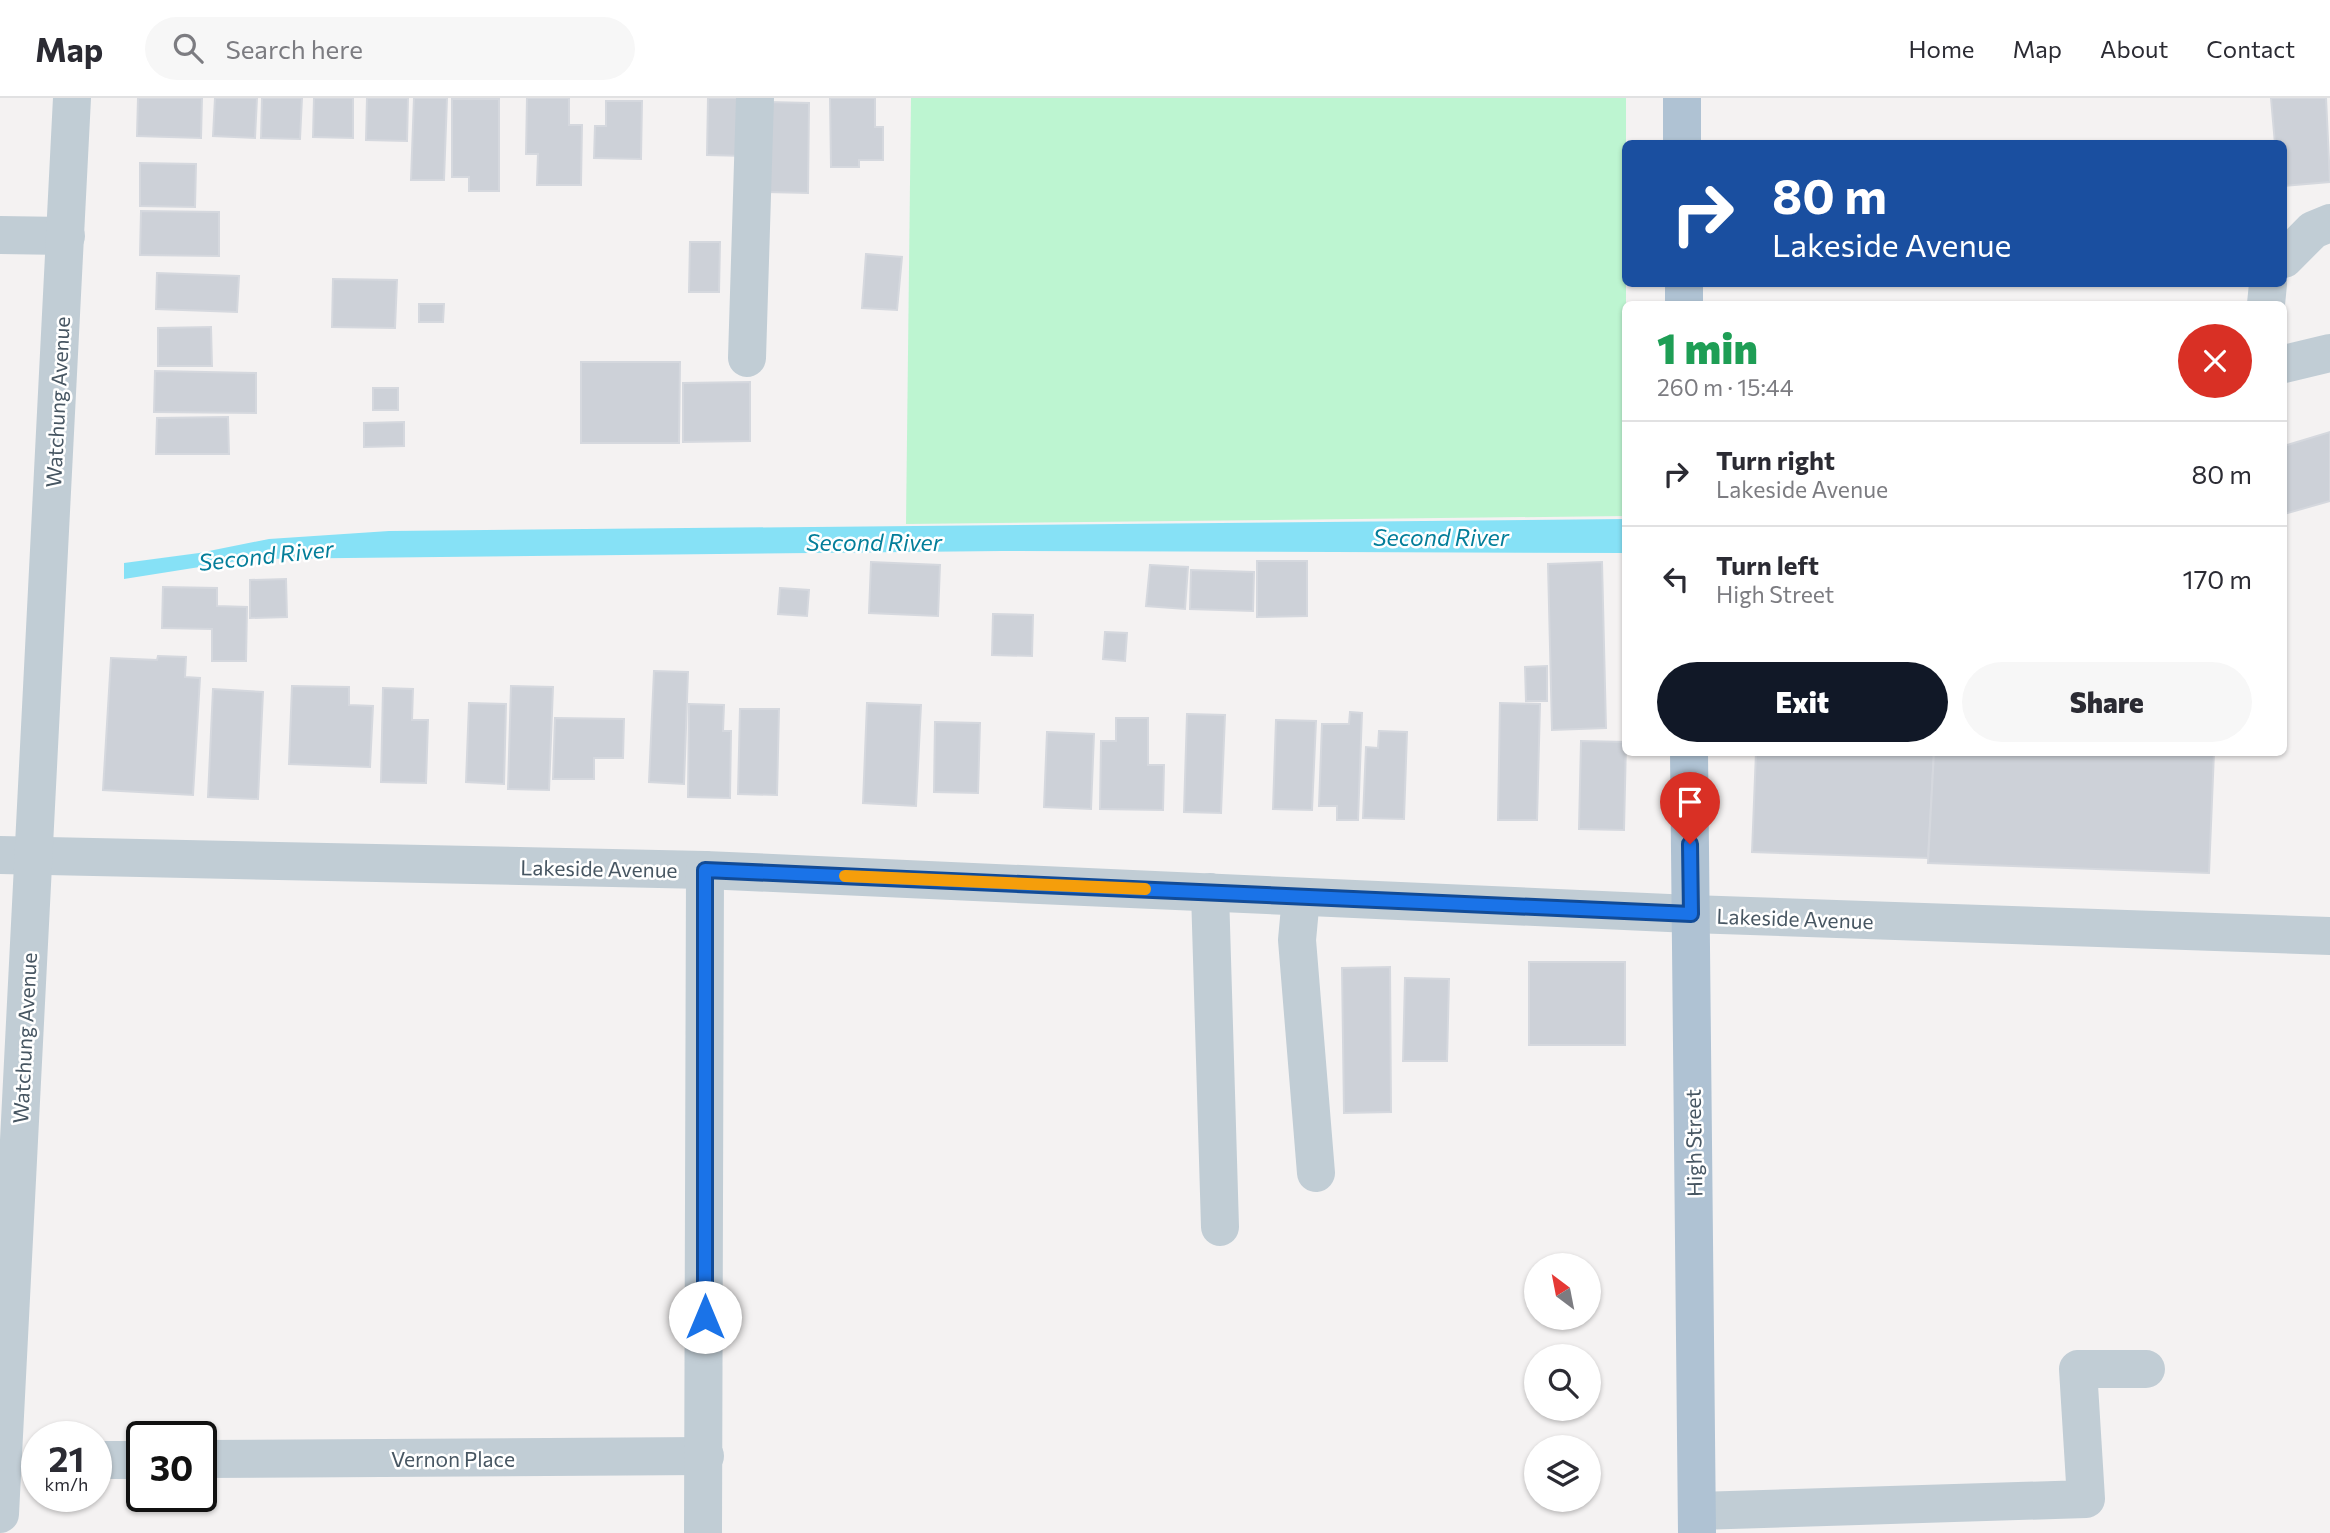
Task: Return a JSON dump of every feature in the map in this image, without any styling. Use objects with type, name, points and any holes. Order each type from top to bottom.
[{"type":"main road","points":[[1682,98],[1682,140]]},
{"type":"main road","name":"High Street","points":[[1689,756],[1697,1522]]},
{"type":"street","name":"Watchung Avenue","points":[[0,1514],[20,1460],[16,856],[41,706],[72,98]]},
{"type":"street","points":[[747,358],[755,98]]},
{"type":"street","points":[[2287,256],[2313,230],[2330,223]]},
{"type":"street","points":[[0,235],[66,236]]},
{"type":"street","points":[[2287,363],[2330,353]]},
{"type":"street","name":"Lakeside Avenue","points":[[16,856],[705,870],[1691,914],[2330,936]]},
{"type":"street","points":[[704,1533],[705,870]]},
{"type":"street","points":[[1210,892],[1220,1227]]},
{"type":"street","points":[[1301,897],[1297,950],[1316,1173]]},
{"type":"street","points":[[1697,1522],[2086,1499],[2078,1368],[2146,1369]]},
{"type":"street","name":"Vernon Place","points":[[217,1459],[705,1456]]},
{"type":"green space","points":[[911,98],[1626,98],[1626,140],[1622,140],[1622,287],[1626,287],[1626,301],[1622,301],[1622,516],[906,524]]},
{"type":"water","name":"Second River","points":[[1622,519],[1622,553],[1002,551],[250,559],[124,579],[124,563],[199,553],[269,539],[389,531]]},
{"type":"building","points":[[138,98],[202,98],[201,138],[137,136]]},
{"type":"building","points":[[215,98],[257,98],[255,138],[213,136]]},
{"type":"building","points":[[262,98],[302,98],[300,139],[261,138]]},
{"type":"building","points":[[314,98],[353,98],[353,138],[313,137]]},
{"type":"building","points":[[367,98],[408,98],[407,141],[366,140]]},
{"type":"building","points":[[414,98],[447,98],[444,180],[411,180]]},
{"type":"building","points":[[527,98],[569,98],[569,125],[582,125],[581,185],[537,185],[538,154],[526,154]]},
{"type":"building","points":[[708,98],[747,98],[746,156],[707,155]]},
{"type":"building","points":[[830,98],[875,98],[875,127],[883,127],[883,160],[859,160],[859,167],[831,167]]},
{"type":"building","points":[[2271,98],[2326,98],[2330,182],[2287,186],[2287,140],[2275,140]]},
{"type":"building","points":[[452,99],[499,99],[499,191],[469,191],[469,177],[452,177]]},
{"type":"building","points":[[606,101],[642,101],[641,159],[594,158],[595,126],[606,126]]},
{"type":"building","points":[[768,102],[809,103],[808,193],[767,192]]},
{"type":"building","points":[[140,163],[196,164],[195,207],[140,206]]},
{"type":"building","points":[[141,211],[219,212],[219,256],[140,255]]},
{"type":"building","points":[[690,242],[720,242],[719,292],[689,292]]},
{"type":"building","points":[[866,254],[902,257],[897,310],[862,308]]},
{"type":"building","points":[[157,273],[239,276],[237,312],[156,309]]},
{"type":"building","points":[[333,279],[397,280],[395,328],[332,327]]},
{"type":"building","points":[[419,304],[444,304],[443,322],[419,322]]},
{"type":"building","points":[[211,327],[212,366],[158,366],[158,328]]},
{"type":"building","points":[[581,362],[680,362],[679,443],[581,443]]},
{"type":"building","points":[[155,371],[256,373],[256,413],[154,412]]},
{"type":"building","points":[[750,382],[750,441],[683,442],[683,383]]},
{"type":"building","points":[[373,388],[398,388],[398,410],[373,410]]},
{"type":"building","points":[[228,417],[229,454],[156,454],[157,418]]},
{"type":"building","points":[[404,422],[404,446],[364,447],[364,423]]},
{"type":"building","points":[[2330,432],[2330,501],[2287,513],[2287,445]]},
{"type":"building","points":[[1257,561],[1307,561],[1307,616],[1257,617]]},
{"type":"building","points":[[871,562],[940,565],[938,616],[869,613]]},
{"type":"building","points":[[1602,562],[1606,728],[1552,730],[1548,564]]},
{"type":"building","points":[[1150,565],[1188,567],[1185,609],[1146,606]]},
{"type":"building","points":[[1191,570],[1254,572],[1253,611],[1190,609]]},
{"type":"building","points":[[286,579],[287,617],[250,618],[250,580]]},
{"type":"building","points":[[163,587],[217,588],[217,606],[247,607],[246,661],[212,661],[212,629],[162,628]]},
{"type":"building","points":[[780,588],[809,590],[807,616],[778,614]]},
{"type":"building","points":[[993,614],[1033,615],[1032,656],[992,655]]},
{"type":"building","points":[[1105,632],[1127,633],[1125,661],[1103,659]]},
{"type":"building","points":[[158,656],[186,657],[185,677],[200,678],[193,795],[103,790],[111,658],[157,660]]},
{"type":"building","points":[[1547,666],[1547,701],[1526,701],[1525,667]]},
{"type":"building","points":[[654,671],[688,672],[684,784],[649,782]]},
{"type":"building","points":[[292,686],[349,687],[349,705],[373,706],[370,767],[289,764]]},
{"type":"building","points":[[511,686],[553,687],[549,790],[508,789]]},
{"type":"building","points":[[383,688],[413,689],[412,720],[428,720],[426,783],[381,782]]},
{"type":"building","points":[[213,689],[263,692],[258,799],[208,797]]},
{"type":"building","points":[[469,703],[506,704],[504,784],[466,782]]},
{"type":"building","points":[[867,703],[921,705],[916,806],[863,803]]},
{"type":"building","points":[[1500,703],[1540,704],[1537,820],[1498,820]]},
{"type":"building","points":[[689,704],[724,705],[723,731],[731,731],[730,798],[688,797]]},
{"type":"building","points":[[740,709],[779,709],[777,795],[738,794]]},
{"type":"building","points":[[1350,712],[1362,713],[1358,820],[1337,820],[1337,806],[1319,806],[1322,724],[1349,724]]},
{"type":"building","points":[[1187,714],[1225,715],[1221,813],[1184,812]]},
{"type":"building","points":[[555,718],[624,719],[623,758],[594,758],[594,779],[553,779]]},
{"type":"building","points":[[1116,718],[1148,718],[1148,765],[1164,765],[1163,810],[1100,809],[1101,741],[1116,741]]},
{"type":"building","points":[[1276,720],[1316,721],[1312,810],[1273,809]]},
{"type":"building","points":[[935,722],[980,723],[978,793],[934,792]]},
{"type":"building","points":[[1379,731],[1407,732],[1404,819],[1363,818],[1366,747],[1378,748]]},
{"type":"building","points":[[1047,732],[1094,734],[1091,809],[1044,807]]},
{"type":"building","points":[[1581,741],[1622,742],[1622,756],[1626,756],[1624,830],[1579,829]]},
{"type":"building","points":[[1756,756],[1934,756],[1928,858],[1752,852]]},
{"type":"building","points":[[1934,756],[2214,756],[2209,873],[1928,863]]},
{"type":"building","points":[[1529,962],[1625,962],[1625,1045],[1529,1045]]},
{"type":"building","points":[[1390,967],[1391,1112],[1344,1113],[1342,968]]},
{"type":"building","points":[[1405,978],[1449,979],[1447,1061],[1403,1061]]},
{"type":"slow traffic","points":[[845,876],[1145,889]]},
{"type":"route","points":[[705,1317],[705,870],[1691,914],[1690,844]]}]
